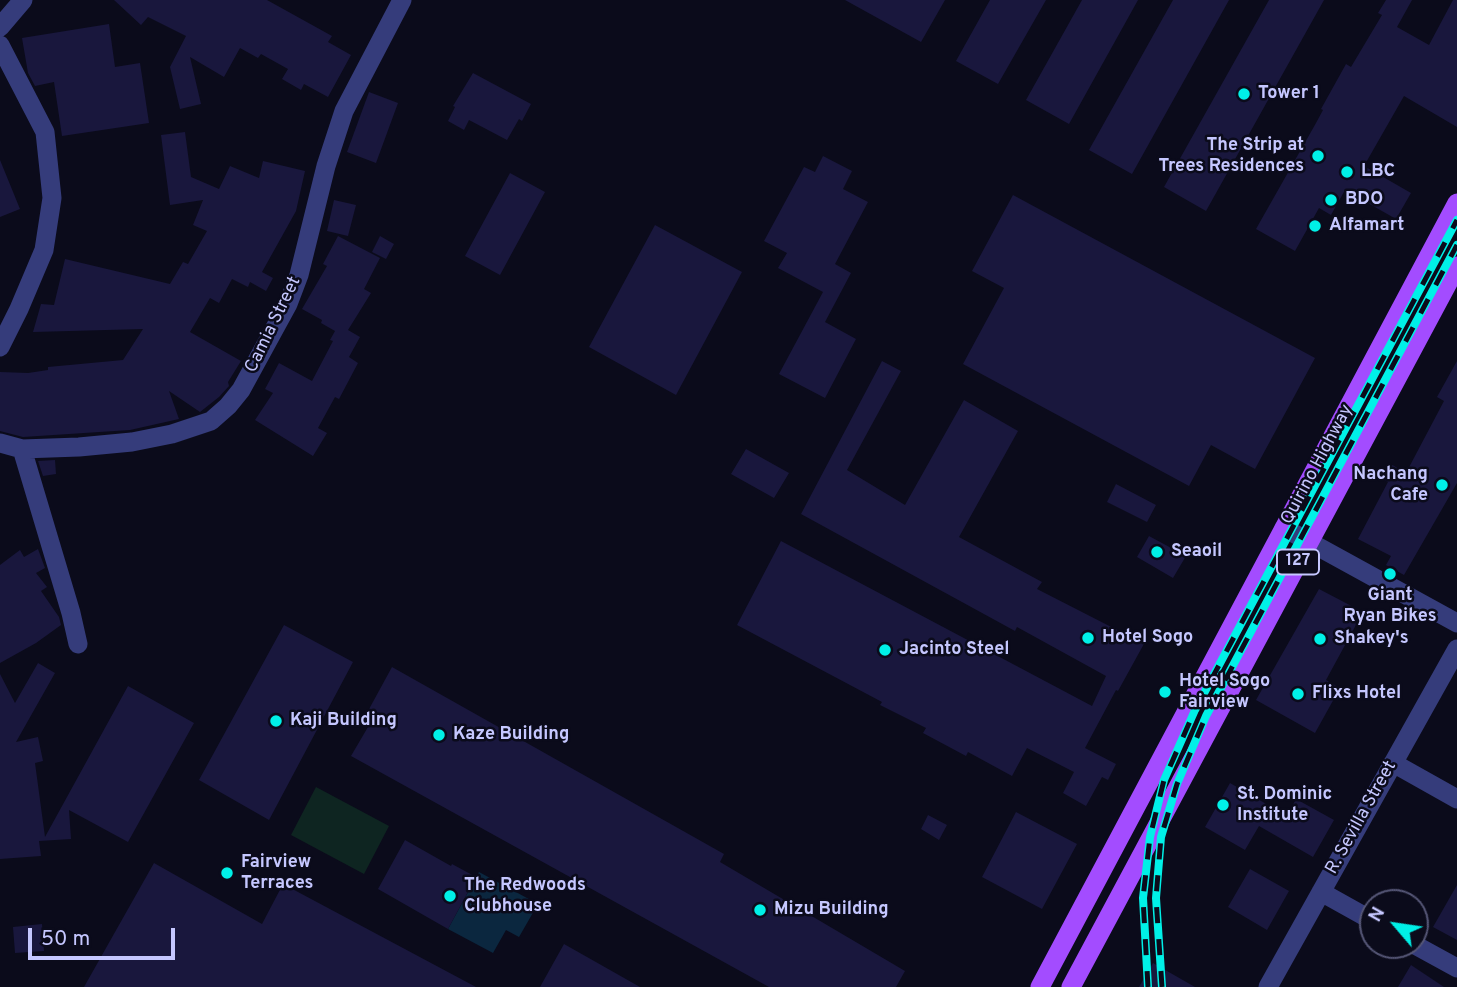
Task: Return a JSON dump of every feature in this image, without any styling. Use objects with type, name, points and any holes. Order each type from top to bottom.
[{"type":"main road","name":"Quirino Highway","points":[[1040,987],[1457,203]]},
{"type":"main road","name":"Quirino Highway","points":[[1071,987],[1457,266]]},
{"type":"street","points":[[0,27],[23,0]]},
{"type":"street","name":"Camia Street","points":[[0,443],[22,449],[106,444],[172,434],[211,421],[235,398],[242,390],[288,304],[299,275],[326,166],[344,111],[402,0]]},
{"type":"street","points":[[0,45],[46,132],[52,198],[44,250],[0,347]]},
{"type":"street","points":[[22,449],[78,644]]},
{"type":"street","points":[[1284,528],[1457,623]]},
{"type":"street","name":"R. Sevilla Street","points":[[1268,987],[1457,649]]},
{"type":"street","points":[[1393,764],[1457,799]]},
{"type":"street","points":[[1321,892],[1359,913]]},
{"type":"street","points":[[1429,953],[1457,968]]},
{"type":"green space","points":[[316,787],[389,826],[364,874],[291,835]]},
{"type":"water","points":[[479,872],[538,904],[519,937],[506,930],[493,953],[448,929]]},
{"type":"building","points":[[114,0],[267,0],[332,36],[328,42],[351,55],[328,97],[304,84],[301,90],[282,79],[288,69],[261,54],[258,58],[240,48],[224,77],[190,57],[201,104],[180,109],[170,67],[186,36],[148,17],[141,25]]},
{"type":"building","points":[[845,0],[945,0],[921,42]]},
{"type":"building","points":[[990,0],[1046,0],[998,84],[956,61]]},
{"type":"building","points":[[1082,0],[1138,0],[1069,124],[1026,100]]},
{"type":"building","points":[[1173,0],[1229,0],[1132,174],[1089,150]]},
{"type":"building","name":"Tower 1","points":[[1269,0],[1324,0],[1206,211],[1164,187]]},
{"type":"building","points":[[1386,0],[1412,0],[1397,27],[1429,45],[1453,0],[1457,0],[1457,127],[1404,96],[1364,166],[1411,193],[1396,219],[1345,190],[1331,215],[1319,208],[1295,251],[1256,229],[1346,64],[1351,67],[1382,15],[1378,13]]},
{"type":"building","points":[[109,24],[115,67],[140,63],[149,123],[62,136],[54,82],[35,86],[28,73],[22,38]]},
{"type":"building","points":[[473,73],[531,104],[507,140],[469,120],[464,130],[448,121],[455,107],[453,106]]},
{"type":"building","points":[[369,92],[398,103],[376,163],[347,152]]},
{"type":"building","points":[[185,132],[191,177],[219,189],[230,166],[259,178],[263,161],[305,171],[296,211],[262,272],[273,278],[266,291],[250,282],[248,287],[232,279],[219,303],[210,298],[190,332],[241,361],[228,382],[229,386],[200,412],[169,391],[179,419],[130,430],[23,437],[0,431],[0,372],[28,373],[48,370],[48,367],[123,360],[143,329],[33,332],[41,304],[54,305],[65,259],[170,284],[183,262],[188,264],[207,231],[193,225],[203,200],[170,205],[161,135]]},
{"type":"building","points":[[823,156],[852,171],[843,189],[868,202],[835,264],[851,273],[825,322],[856,339],[825,398],[779,374],[823,292],[778,268],[787,253],[764,241],[804,167],[815,172]]},
{"type":"building","points":[[0,160],[20,209],[0,217]]},
{"type":"building","points":[[510,173],[545,192],[500,275],[465,256]]},
{"type":"building","points":[[1013,195],[1315,358],[1255,469],[1211,445],[1189,486],[963,364],[1004,288],[972,271]]},
{"type":"building","points":[[334,200],[356,205],[348,236],[327,231]]},
{"type":"building","points":[[655,225],[742,272],[676,395],[589,347]]},
{"type":"building","points":[[338,236],[380,258],[364,289],[371,293],[348,330],[360,337],[349,357],[358,363],[339,399],[335,397],[318,428],[327,433],[313,456],[255,420],[273,393],[265,389],[279,363],[312,381],[333,341],[330,340],[335,331],[302,309],[327,266],[323,264]]},
{"type":"building","points":[[380,236],[394,244],[386,259],[372,252]]},
{"type":"building","points":[[882,361],[901,371],[847,470],[905,505],[964,400],[1018,431],[959,537],[1042,582],[1037,589],[1145,642],[1085,748],[1116,764],[1108,780],[1102,777],[1086,806],[1063,793],[1074,772],[1027,748],[1012,776],[968,752],[966,756],[923,733],[926,728],[880,705],[882,702],[737,625],[781,541],[1092,706],[1106,676],[1017,627],[1015,631],[801,514]]},
{"type":"building","points":[[1457,361],[1457,483],[1404,575],[1386,565],[1391,556],[1358,539],[1388,482],[1380,478],[1389,463],[1406,473],[1444,401],[1437,397]]},
{"type":"building","points":[[746,449],[789,473],[774,498],[731,474]]},
{"type":"building","points":[[55,460],[56,474],[43,476],[38,461]]},
{"type":"building","points":[[1116,484],[1156,505],[1147,522],[1107,502]]},
{"type":"building","points":[[1149,536],[1186,556],[1173,578],[1137,557]]},
{"type":"building","points":[[38,549],[45,568],[36,573],[47,587],[41,591],[59,617],[61,625],[0,663],[0,565],[20,550],[24,557]]},
{"type":"building","points":[[1319,589],[1363,612],[1326,680],[1340,688],[1315,733],[1256,700]]},
{"type":"building","name":"Kaji Building","points":[[284,625],[353,662],[269,820],[199,780]]},
{"type":"building","points":[[38,663],[55,673],[16,742],[38,737],[43,761],[35,763],[45,837],[128,686],[194,723],[128,842],[69,810],[71,839],[39,841],[41,856],[0,859],[0,674],[15,703]]},
{"type":"building","points":[[392,667],[724,854],[720,862],[905,971],[896,987],[769,987],[351,756],[375,715],[368,711]]},
{"type":"building","points":[[1230,783],[1287,816],[1296,799],[1334,820],[1313,857],[1259,826],[1245,850],[1205,827]]},
{"type":"building","points":[[1016,812],[1077,844],[1042,909],[982,877]]},
{"type":"building","points":[[928,815],[947,825],[939,840],[921,829]]},
{"type":"building","points":[[405,840],[476,877],[448,929],[378,889]]},
{"type":"building","points":[[154,863],[262,924],[283,884],[476,987],[84,987]]},
{"type":"building","points":[[1250,869],[1289,891],[1267,930],[1228,907]]},
{"type":"building","points":[[1457,885],[1457,940],[1433,927]]},
{"type":"building","points":[[42,924],[44,951],[15,953],[13,927]]},
{"type":"building","points":[[564,944],[640,987],[540,987]]},
{"type":"building","points":[[1153,963],[1195,987],[1139,987]]},
{"type":"building","points":[[1411,965],[1444,987],[1398,987]]},
{"type":"railway","points":[[1148,987],[1143,898],[1150,837],[1164,780],[1195,710],[1457,220]]},
{"type":"railway","points":[[1162,987],[1156,898],[1161,837],[1177,784],[1206,716],[1457,245]]},
{"type":"place","name":"Tower 1","points":[[1244,94]]},
{"type":"place","name":"The Strip at Trees Residences","points":[[1318,156]]},
{"type":"place","name":"LBC","points":[[1347,172]]},
{"type":"place","name":"BDO","points":[[1331,200]]},
{"type":"place","name":"Alfamart","points":[[1315,226]]},
{"type":"place","name":"Nachang Cafe","points":[[1442,485]]},
{"type":"place","name":"Seaoil","points":[[1157,552]]},
{"type":"place","name":"Giant Ryan Bikes","points":[[1390,574]]},
{"type":"place","name":"Hotel Sogo","points":[[1088,638]]},
{"type":"place","name":"Shakey's","points":[[1320,639]]},
{"type":"place","name":"Jacinto Steel","points":[[885,650]]},
{"type":"place","name":"Hotel Sogo Fairview","points":[[1165,692]]},
{"type":"place","name":"Flixs Hotel","points":[[1298,694]]},
{"type":"place","name":"Kaji Building","points":[[276,721]]},
{"type":"place","name":"Kaze Building","points":[[439,735]]},
{"type":"place","name":"St. Dominic Institute","points":[[1223,805]]},
{"type":"place","name":"Fairview Terraces","points":[[227,873]]},
{"type":"place","name":"The Redwoods Clubhouse","points":[[450,896]]},
{"type":"place","name":"Mizu Building","points":[[760,910]]}]
